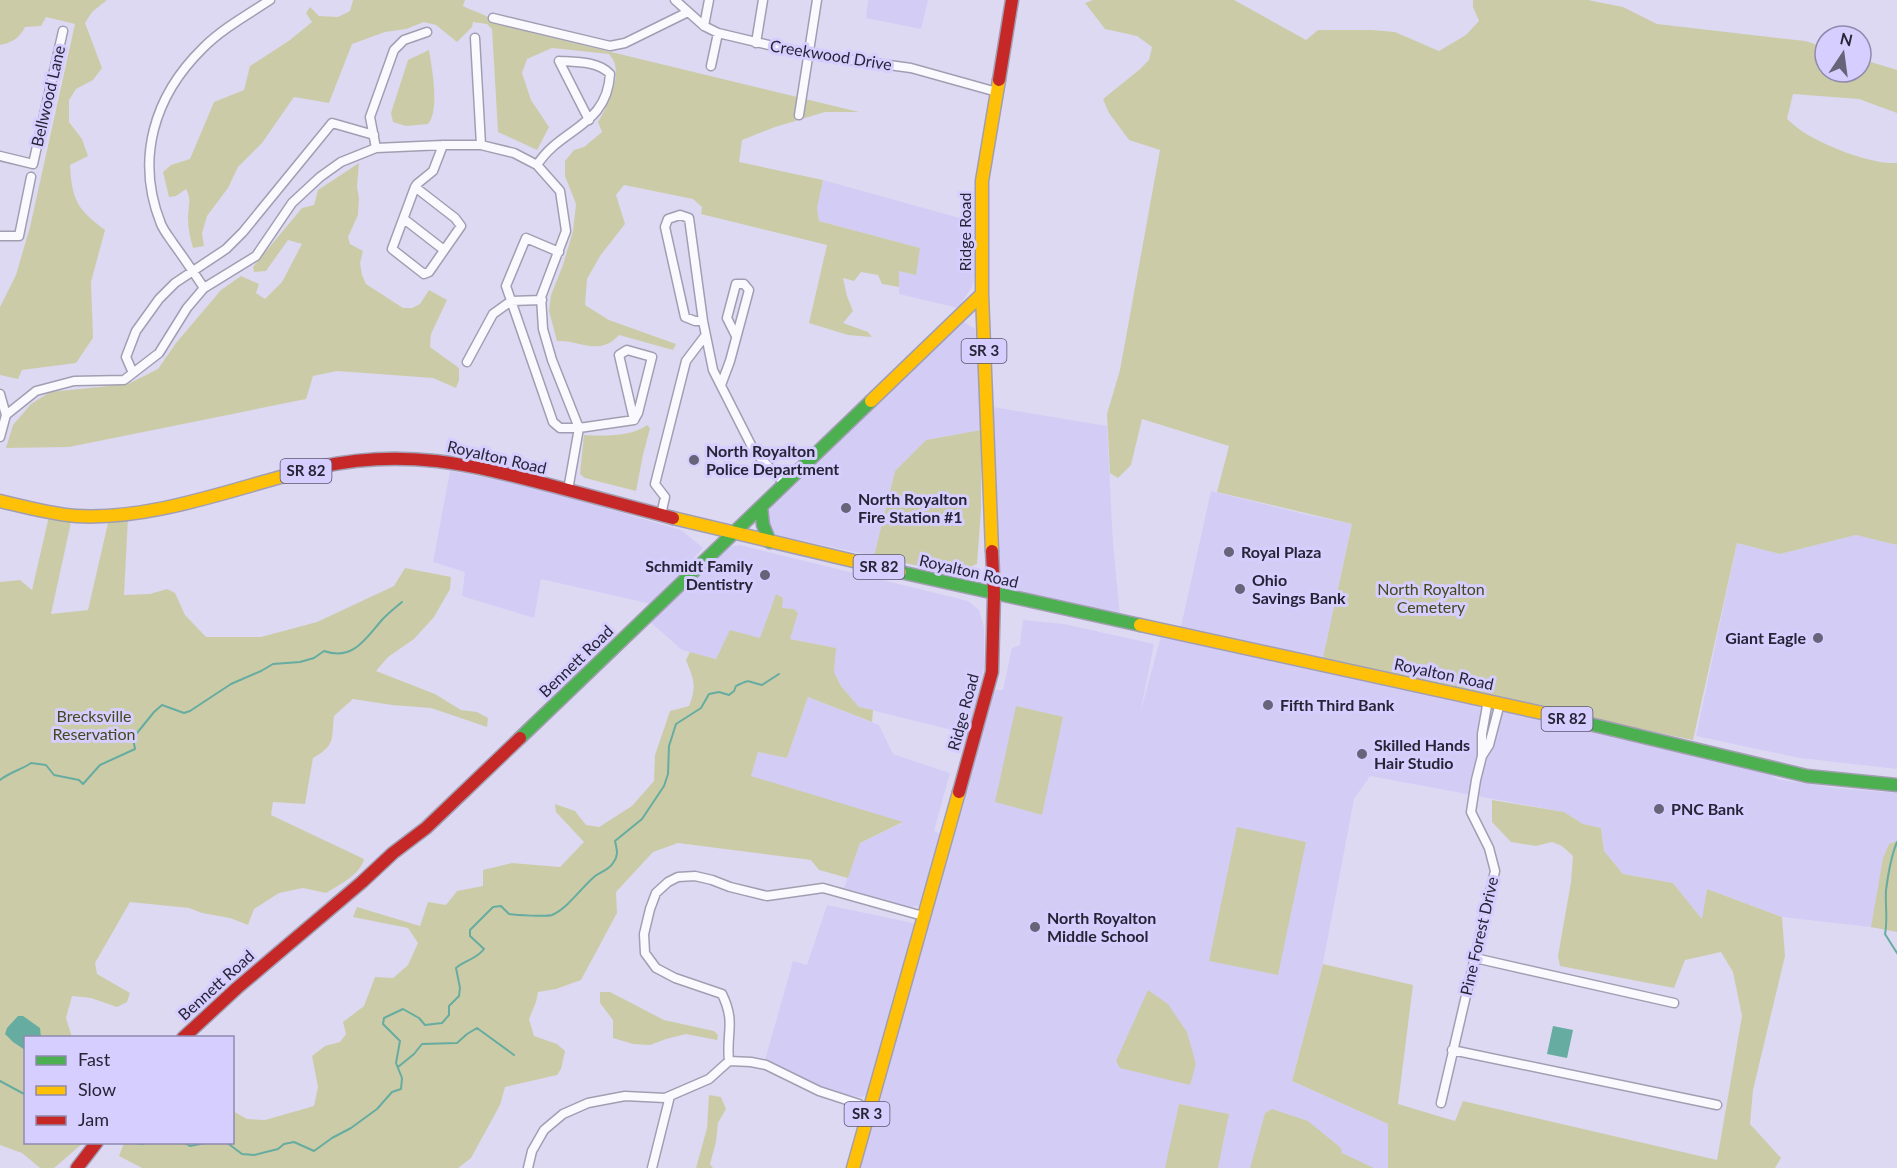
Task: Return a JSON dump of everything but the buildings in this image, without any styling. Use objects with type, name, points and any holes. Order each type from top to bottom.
[{"type":"main road","name":"Ridge Road","points":[[853,1168],[992,672],[993,594],[982,294],[982,181],[1012,0]]},
{"type":"main road","name":"Bennett Road","points":[[185,1036],[393,853],[426,828],[982,294]]},
{"type":"main road","name":"Royalton Road","points":[[0,501],[77,516],[121,514],[196,499],[352,461],[419,458],[457,463],[481,467],[661,516],[993,594],[1494,702],[1807,776],[1897,785]]},
{"type":"main road","points":[[761,507],[762,525],[770,542]]},
{"type":"main road","points":[[77,1168],[96,1144]]},
{"type":"street","points":[[204,288],[161,225],[152,192],[148,159],[154,126],[163,101],[181,72],[204,47],[270,0]]},
{"type":"street","name":"Creekwood Drive","points":[[675,0],[704,26],[718,33],[807,54],[912,68],[997,92]]},
{"type":"street","points":[[704,26],[710,0]]},
{"type":"street","points":[[756,43],[763,0]]},
{"type":"street","points":[[799,115],[817,0]]},
{"type":"street","points":[[493,18],[610,46],[625,43],[688,12]]},
{"type":"street","name":"Bellwood Lane","points":[[0,156],[33,164],[63,31]]},
{"type":"street","points":[[376,148],[370,117],[393,50],[404,40],[427,32]]},
{"type":"street","points":[[711,66],[718,33]]},
{"type":"street","points":[[476,38],[481,145]]},
{"type":"street","points":[[537,165],[545,152],[589,120],[598,111],[605,100],[609,84],[610,74],[605,68],[581,62],[559,61],[589,120]]},
{"type":"street","points":[[133,373],[126,357],[136,331],[159,299],[175,283],[226,249],[243,232],[332,123],[374,135]]},
{"type":"street","points":[[415,187],[455,218],[461,226],[429,272],[424,274],[392,249],[415,187],[433,171],[443,145]]},
{"type":"street","points":[[6,415],[36,391],[74,381],[124,380],[159,353],[187,308],[204,288],[256,256],[292,203],[320,177],[341,162],[376,148],[481,145],[514,153],[537,165],[560,191],[566,231],[542,300],[543,329],[552,360],[579,428],[568,490]]},
{"type":"street","points":[[0,236],[19,236],[32,177]]},
{"type":"street","points":[[703,321],[684,317],[665,227],[668,219],[680,215],[689,218],[703,321],[705,336],[713,370],[754,452],[785,484]]},
{"type":"street","points":[[404,219],[444,250]]},
{"type":"street","points":[[559,252],[526,238],[506,286],[553,422],[560,428],[579,428],[634,420]]},
{"type":"street","points":[[721,385],[730,361],[749,290],[744,284],[736,284],[727,318],[736,336]]},
{"type":"street","points":[[467,362],[493,314],[511,301],[542,300]]},
{"type":"street","points":[[661,516],[665,497],[655,484],[686,361],[705,336]]},
{"type":"street","points":[[627,350],[652,357],[638,413],[634,420],[619,355],[627,350]]},
{"type":"street","points":[[0,394],[6,415],[0,437]]},
{"type":"street","name":"Pine Forest Drive","points":[[1441,1103],[1495,871],[1489,848],[1471,812],[1482,756],[1489,745],[1494,702]]},
{"type":"street","points":[[729,1061],[728,1048],[731,1029],[729,1009],[722,994],[675,978],[656,968],[645,953],[645,934],[650,909],[656,893],[668,882],[678,877],[695,876],[730,888],[767,896],[823,888],[923,916]]},
{"type":"street","points":[[1475,958],[1674,1003]]},
{"type":"street","points":[[1452,1050],[1717,1106]]},
{"type":"street","points":[[528,1168],[532,1151],[544,1130],[563,1114],[588,1103],[625,1096],[665,1098],[709,1079],[729,1061],[766,1065],[819,1091],[859,1104],[868,1111]]},
{"type":"street","points":[[652,1168],[670,1096]]},
{"type":"shaded area","points":[[868,0],[928,0],[921,29],[866,18]]},
{"type":"shaded area","points":[[823,180],[974,222],[975,275],[972,287],[958,308],[899,294],[899,271],[920,248],[819,221],[817,208]]},
{"type":"shaded area","points":[[964,322],[977,330],[981,430],[926,440],[895,471],[874,556],[772,533],[765,515],[771,502],[945,336]]},
{"type":"shaded area","points":[[993,407],[1107,426],[1113,544],[1120,617],[1021,593],[1008,587],[1001,579],[993,473]]},
{"type":"shaded area","points":[[450,471],[506,481],[681,530],[703,548],[651,604],[541,579],[534,618],[462,596],[465,572],[433,562]]},
{"type":"shaded area","points":[[1211,491],[1352,524],[1322,662],[1180,631]]},
{"type":"shaded area","points":[[1856,535],[1897,545],[1897,769],[1800,758],[1696,736],[1737,543],[1780,554]]},
{"type":"shaded area","points":[[740,545],[968,601],[979,610],[984,627],[984,668],[968,734],[859,707],[841,686],[834,672],[835,648],[790,639],[756,669],[682,650],[648,620],[720,548]]},
{"type":"shaded area","points":[[1023,620],[1064,624],[1154,644],[1140,714],[1161,636],[1676,750],[1764,771],[1777,779],[1835,788],[1897,793],[1897,930],[1782,917],[1707,889],[1703,920],[1673,883],[1623,874],[1604,851],[1601,828],[1583,824],[1564,812],[1370,776],[1354,799],[1323,963],[1292,1081],[1388,1124],[1388,1168],[858,1168],[994,690],[1003,690],[1012,648],[1020,645]]},
{"type":"shaded area","points":[[808,697],[879,725],[893,754],[950,773],[934,831],[941,834],[925,895],[918,906],[909,907],[844,888],[860,843],[902,823],[750,777],[758,752],[787,758]]},
{"type":"shaded area","points":[[827,905],[913,923],[915,926],[868,1093],[863,1097],[820,1088],[765,1060],[793,961],[807,965]]},
{"type":"shaded area","points":[[18,1016],[23,1016],[40,1028],[41,1036],[24,1036],[24,1049],[5,1034],[7,1028]]},
{"type":"shaded area","points":[[1553,1026],[1573,1030],[1567,1058],[1547,1054]]},
{"type":"green space","points":[[0,0],[107,0],[92,12],[85,23],[102,68],[93,80],[76,89],[69,100],[69,122],[82,139],[88,156],[70,165],[72,187],[82,209],[105,230],[91,282],[93,338],[76,363],[22,370],[18,379],[0,375],[0,307],[16,275],[30,227],[75,24],[46,17],[41,26],[25,27],[15,39],[0,45]]},
{"type":"green space","points":[[353,0],[465,0],[463,6],[485,15],[496,24],[859,112],[825,112],[742,140],[739,162],[823,180],[817,208],[819,221],[920,248],[916,275],[899,271],[899,287],[882,284],[878,275],[861,272],[854,281],[843,278],[853,311],[843,323],[868,332],[872,337],[848,335],[809,323],[827,245],[701,214],[702,207],[693,199],[624,185],[616,195],[625,224],[600,256],[587,279],[585,305],[609,320],[676,344],[673,350],[619,335],[612,342],[597,346],[557,341],[549,311],[551,295],[573,231],[576,204],[565,176],[565,161],[574,150],[584,147],[602,132],[598,122],[609,101],[616,69],[609,54],[552,48],[527,59],[522,73],[531,100],[549,127],[537,150],[498,132],[492,29],[487,24],[473,22],[472,27],[457,42],[436,25],[424,22],[406,29],[385,32],[352,44],[329,103],[294,97],[262,143],[238,167],[228,188],[207,216],[202,233],[204,246],[193,248],[188,226],[188,193],[186,189],[176,196],[169,197],[163,172],[171,165],[190,159],[214,102],[244,90],[250,66],[290,40],[312,22],[306,13],[310,7],[319,16],[338,17],[350,11]]},
{"type":"green space","name":"North Royalton Cemetery","points":[[1093,0],[1234,0],[1306,40],[1318,30],[1372,30],[1395,32],[1439,51],[1466,35],[1479,21],[1473,7],[1473,0],[1588,0],[1623,7],[1657,24],[1813,43],[1813,84],[1873,84],[1873,63],[1897,70],[1897,113],[1859,99],[1793,94],[1787,119],[1807,134],[1841,151],[1876,161],[1897,163],[1897,545],[1856,535],[1780,554],[1737,543],[1693,740],[1322,662],[1352,524],[1217,492],[1229,446],[1142,419],[1131,465],[1118,478],[1110,473],[1107,414],[1120,370],[1160,150],[1129,140],[1109,113],[1103,99],[1149,60],[1152,47],[1137,36],[1105,29],[1085,3]]},
{"type":"green space","points":[[429,50],[434,89],[432,118],[428,124],[406,126],[393,122],[391,113],[408,60]]},
{"type":"green space","points":[[359,163],[358,215],[348,237],[350,244],[363,251],[360,263],[362,275],[366,284],[403,308],[412,308],[420,304],[429,290],[447,300],[431,334],[430,347],[459,368],[456,388],[433,378],[337,371],[313,376],[306,399],[69,447],[6,448],[13,425],[31,404],[50,392],[128,384],[158,369],[176,343],[221,290],[241,276],[259,284],[256,293],[265,299],[282,282],[302,244],[288,240],[266,271],[254,272],[253,267],[302,208],[314,205],[318,190]]},
{"type":"green space","points":[[647,425],[650,428],[636,491],[585,478],[580,474],[584,435],[625,434]]},
{"type":"green space","points":[[981,430],[981,510],[977,564],[954,574],[874,556],[895,471],[926,440]]},
{"type":"green space","name":"Brecksville Reservation","points":[[49,516],[71,522],[51,614],[88,610],[108,523],[128,518],[124,595],[150,594],[167,589],[175,593],[185,615],[206,637],[261,637],[317,622],[394,586],[405,568],[451,577],[450,589],[434,617],[414,639],[388,657],[376,671],[435,694],[461,710],[477,712],[488,718],[487,727],[431,708],[353,699],[334,716],[329,745],[313,758],[305,804],[273,802],[271,815],[364,859],[359,870],[326,893],[303,888],[279,893],[254,909],[248,925],[189,908],[130,902],[95,963],[97,974],[130,993],[127,1002],[117,1007],[91,998],[72,996],[66,1018],[72,1036],[24,1036],[24,1144],[82,1144],[54,1168],[40,1168],[22,1153],[0,1145],[0,582],[20,580],[32,590]]},
{"type":"green space","points":[[776,594],[783,598],[782,608],[794,609],[798,613],[790,639],[836,648],[834,672],[841,686],[859,707],[873,710],[872,722],[808,697],[787,758],[758,752],[751,776],[903,822],[860,843],[848,878],[819,870],[811,860],[678,843],[653,852],[616,892],[617,913],[581,980],[556,989],[538,992],[529,1019],[534,1036],[557,1044],[565,1051],[561,1069],[557,1075],[505,1087],[500,1105],[471,1158],[458,1168],[142,1168],[119,1156],[124,1144],[234,1144],[234,1112],[247,1119],[265,1120],[314,1106],[318,1087],[312,1056],[325,1046],[340,1042],[346,1034],[343,1022],[364,1006],[375,977],[393,978],[408,965],[418,943],[408,928],[353,917],[357,907],[420,926],[428,902],[446,905],[457,891],[483,886],[483,870],[512,863],[560,867],[584,842],[556,812],[555,804],[575,811],[586,825],[599,827],[632,806],[654,781],[655,755],[670,711],[689,706],[694,688],[686,660],[690,652],[716,659],[730,630],[760,638]]},
{"type":"green space","points":[[1016,706],[1063,717],[1042,815],[995,802]]},
{"type":"green space","points":[[1492,800],[1564,812],[1583,824],[1601,828],[1604,851],[1623,874],[1673,883],[1702,919],[1707,889],[1782,917],[1785,956],[1753,1090],[1750,1124],[1781,1158],[1775,1168],[1388,1168],[1388,1124],[1292,1081],[1323,964],[1413,985],[1398,1104],[1455,1121],[1463,1101],[1717,1160],[1742,1016],[1733,972],[1721,952],[1685,960],[1674,988],[1560,966],[1558,956],[1571,882],[1573,856],[1562,846],[1552,842],[1536,846],[1511,842],[1492,822]]},
{"type":"green space","points":[[1237,827],[1306,842],[1278,975],[1209,961]]},
{"type":"green space","points":[[1897,841],[1897,932],[1871,927],[1883,858],[1889,844]]},
{"type":"green space","points":[[1148,990],[1168,1004],[1187,1032],[1196,1064],[1190,1085],[1120,1068],[1116,1061]]},
{"type":"green space","points":[[600,992],[610,992],[664,1020],[714,1031],[718,1035],[717,1040],[686,1034],[650,1045],[633,1044],[613,1038],[613,1020],[600,1003]]},
{"type":"green space","points":[[709,1095],[721,1097],[726,1109],[718,1123],[710,1164],[713,1168],[696,1168],[707,1128]]},
{"type":"green space","points":[[1179,1104],[1229,1114],[1218,1168],[1165,1168]]},
{"type":"green space","points":[[1272,1109],[1308,1121],[1341,1148],[1342,1153],[1374,1168],[1250,1168],[1265,1113]]},
{"type":"waterway","points":[[0,780],[31,763],[46,765],[54,775],[79,780],[83,784],[100,765],[135,749],[133,738],[162,705],[184,713],[231,684],[273,664],[300,662],[314,658],[324,651],[334,653],[350,651],[357,647],[383,618],[402,602]]},
{"type":"waterway","points":[[229,1144],[242,1154],[254,1155],[294,1142],[314,1151],[377,1109],[392,1092],[401,1089],[402,1078],[396,1063],[400,1041],[383,1024],[384,1018],[403,1009],[419,1018],[425,1025],[442,1023],[449,1015],[449,1006],[459,996],[460,988],[456,968],[484,949],[470,936],[470,930],[493,907],[501,906],[509,914],[538,916],[552,915],[563,908],[594,877],[611,865],[617,855],[615,841],[642,819],[664,786],[668,774],[669,746],[676,724],[701,708],[709,694],[719,692],[729,695],[736,686],[745,682],[762,685],[779,674]]},
{"type":"waterway","points":[[1897,842],[1891,859],[1886,890],[1885,934],[1897,953]]},
{"type":"waterway","points":[[398,1067],[422,1044],[457,1043],[477,1028],[514,1055]]},
{"type":"waterway","points":[[0,1081],[24,1094]]},
{"type":"waterway","points":[[186,1144],[190,1146],[200,1144]]},
{"type":"traffic: fast","points":[[520,738],[871,401]]},
{"type":"traffic: fast","points":[[761,507],[763,525],[770,542]]},
{"type":"traffic: fast","points":[[900,572],[1140,625]]},
{"type":"traffic: fast","points":[[1556,716],[1807,776],[1897,785]]},
{"type":"traffic: slow","points":[[992,551],[982,294],[982,181],[999,80]]},
{"type":"traffic: slow","points":[[871,401],[982,294]]},
{"type":"traffic: slow","points":[[0,501],[76,516],[136,513],[198,500],[319,467]]},
{"type":"traffic: slow","points":[[673,518],[900,572]]},
{"type":"traffic: slow","points":[[1140,625],[1556,716]]},
{"type":"traffic: slow","points":[[853,1168],[959,792]]},
{"type":"traffic: jam","points":[[999,80],[1012,0]]},
{"type":"traffic: jam","points":[[319,467],[350,461],[380,459],[409,459],[465,465],[673,518]]},
{"type":"traffic: jam","points":[[959,792],[992,672],[994,594],[992,551]]},
{"type":"traffic: jam","points":[[185,1036],[393,853],[426,828],[520,738]]},
{"type":"traffic: jam","points":[[77,1168],[95,1144]]},
{"type":"place","name":"North Royalton Police Department","points":[[694,460]]},
{"type":"place","name":"North Royalton Fire Station #1","points":[[846,508]]},
{"type":"place","name":"Royal Plaza","points":[[1229,552]]},
{"type":"place","name":"Schmidt Family Dentistry","points":[[765,575]]},
{"type":"place","name":"Ohio Savings Bank","points":[[1240,589]]},
{"type":"place","name":"Giant Eagle","points":[[1818,638]]},
{"type":"place","name":"Fifth Third Bank","points":[[1268,705]]},
{"type":"place","name":"Skilled Hands Hair Studio","points":[[1362,754]]},
{"type":"place","name":"PNC Bank","points":[[1659,809]]},
{"type":"place","name":"North Royalton Middle School","points":[[1035,927]]}]
